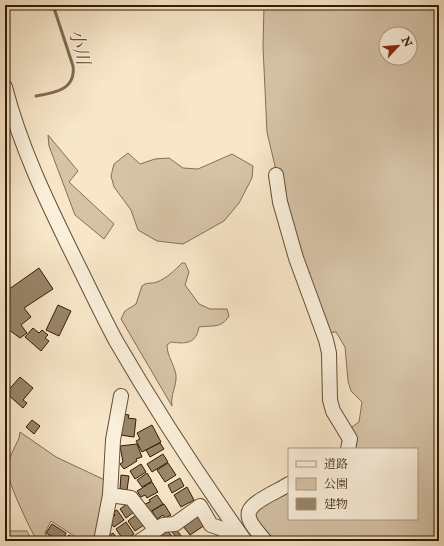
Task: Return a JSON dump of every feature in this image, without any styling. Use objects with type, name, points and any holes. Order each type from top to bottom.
[{"type":"street","points":[[5,87],[21,136],[44,193],[107,324],[170,432],[245,541]]},
{"type":"street","points":[[276,175],[280,202],[296,258],[326,340],[329,352],[330,400],[333,411],[350,439],[348,448]]},
{"type":"street","points":[[101,541],[110,495],[113,440],[121,396]]},
{"type":"street","points":[[265,541],[249,519],[249,510],[256,503],[288,485]]},
{"type":"street","points":[[110,495],[131,498],[156,530]]},
{"type":"street","points":[[140,541],[163,525],[176,524],[200,506],[220,541]]},
{"type":"street","points":[[211,525],[220,528],[240,541]]},
{"type":"green space","points":[[264,5],[439,5],[439,541],[264,541],[241,510],[288,484],[288,520],[418,520],[418,448],[352,448],[357,445],[349,429],[359,422],[362,402],[351,391],[348,381],[345,347],[336,332],[326,333],[291,234],[267,132],[263,47]]},
{"type":"green space","points":[[48,135],[78,171],[69,182],[114,224],[104,239],[75,215],[49,146]]},
{"type":"green space","points":[[128,153],[140,164],[155,159],[169,158],[183,168],[198,169],[232,154],[253,166],[252,178],[239,203],[224,221],[183,244],[157,241],[138,230],[131,210],[114,187],[111,176],[114,164]]},
{"type":"green space","points":[[182,263],[185,263],[189,272],[185,285],[199,304],[210,309],[227,309],[229,316],[219,325],[199,327],[198,333],[190,342],[171,342],[167,345],[168,353],[176,375],[172,406],[121,319],[125,311],[136,304],[142,286],[157,282],[164,278]]},
{"type":"green space","points":[[20,432],[56,457],[107,481],[94,541],[82,541],[51,521],[45,533],[49,541],[37,541],[24,516],[11,484],[7,469]]},
{"type":"green space","points":[[5,531],[27,531],[32,541],[5,541]]},
{"type":"building","points":[[39,268],[53,289],[24,308],[31,317],[21,325],[27,333],[20,338],[5,327],[5,292]]},
{"type":"building","points":[[58,305],[71,311],[59,336],[46,330]]},
{"type":"building","points":[[33,328],[39,333],[42,330],[48,335],[45,338],[49,341],[41,351],[25,337]]},
{"type":"building","points":[[20,377],[33,388],[23,400],[27,403],[23,408],[6,393]]},
{"type":"building","points":[[123,414],[129,415],[128,418],[136,419],[134,437],[120,435]]},
{"type":"building","points":[[32,420],[40,426],[34,434],[26,427]]},
{"type":"building","points":[[152,425],[161,442],[142,452],[136,441],[140,439],[137,433]]},
{"type":"building","points":[[160,443],[164,449],[150,457],[146,450]]},
{"type":"building","points":[[137,444],[142,457],[136,459],[137,461],[124,469],[120,464],[123,462],[120,446]]},
{"type":"building","points":[[163,454],[168,462],[152,472],[147,464]]},
{"type":"building","points":[[168,463],[176,475],[165,482],[157,470]]},
{"type":"building","points":[[141,464],[146,472],[135,479],[130,471]]},
{"type":"building","points":[[147,473],[152,481],[142,487],[137,480]]},
{"type":"building","points":[[121,475],[129,476],[127,490],[120,489]]},
{"type":"building","points":[[180,478],[184,486],[172,493],[168,485]]},
{"type":"building","points":[[152,482],[158,492],[147,498],[145,495],[141,497],[137,491]]},
{"type":"building","points":[[187,487],[194,500],[181,507],[174,495]]},
{"type":"building","points":[[157,495],[163,504],[150,512],[145,504],[150,502],[149,500]]},
{"type":"building","points":[[128,503],[134,512],[126,518],[120,509]]},
{"type":"building","points":[[164,504],[171,515],[165,518],[163,515],[157,519],[152,511]]},
{"type":"building","points":[[117,510],[124,520],[114,527],[109,521],[115,515],[113,512]]},
{"type":"building","points":[[137,514],[144,525],[135,531],[128,521]]},
{"type":"building","points":[[198,516],[205,525],[190,535],[183,526]]},
{"type":"building","points":[[126,522],[134,534],[124,541],[116,529]]},
{"type":"building","points":[[52,524],[66,533],[62,541],[59,541],[46,533]]},
{"type":"building","points":[[166,529],[175,540],[155,541],[154,539]]},
{"type":"building","points":[[176,529],[184,540],[179,541],[172,532]]},
{"type":"building","points":[[113,533],[119,541],[109,541],[107,537]]},
{"type":"building","points":[[69,535],[78,541],[65,541]]},
{"type":"waterway","name":"小川","points":[[36,96],[56,92],[62,89],[71,80],[73,74],[73,66],[53,5]]}]
